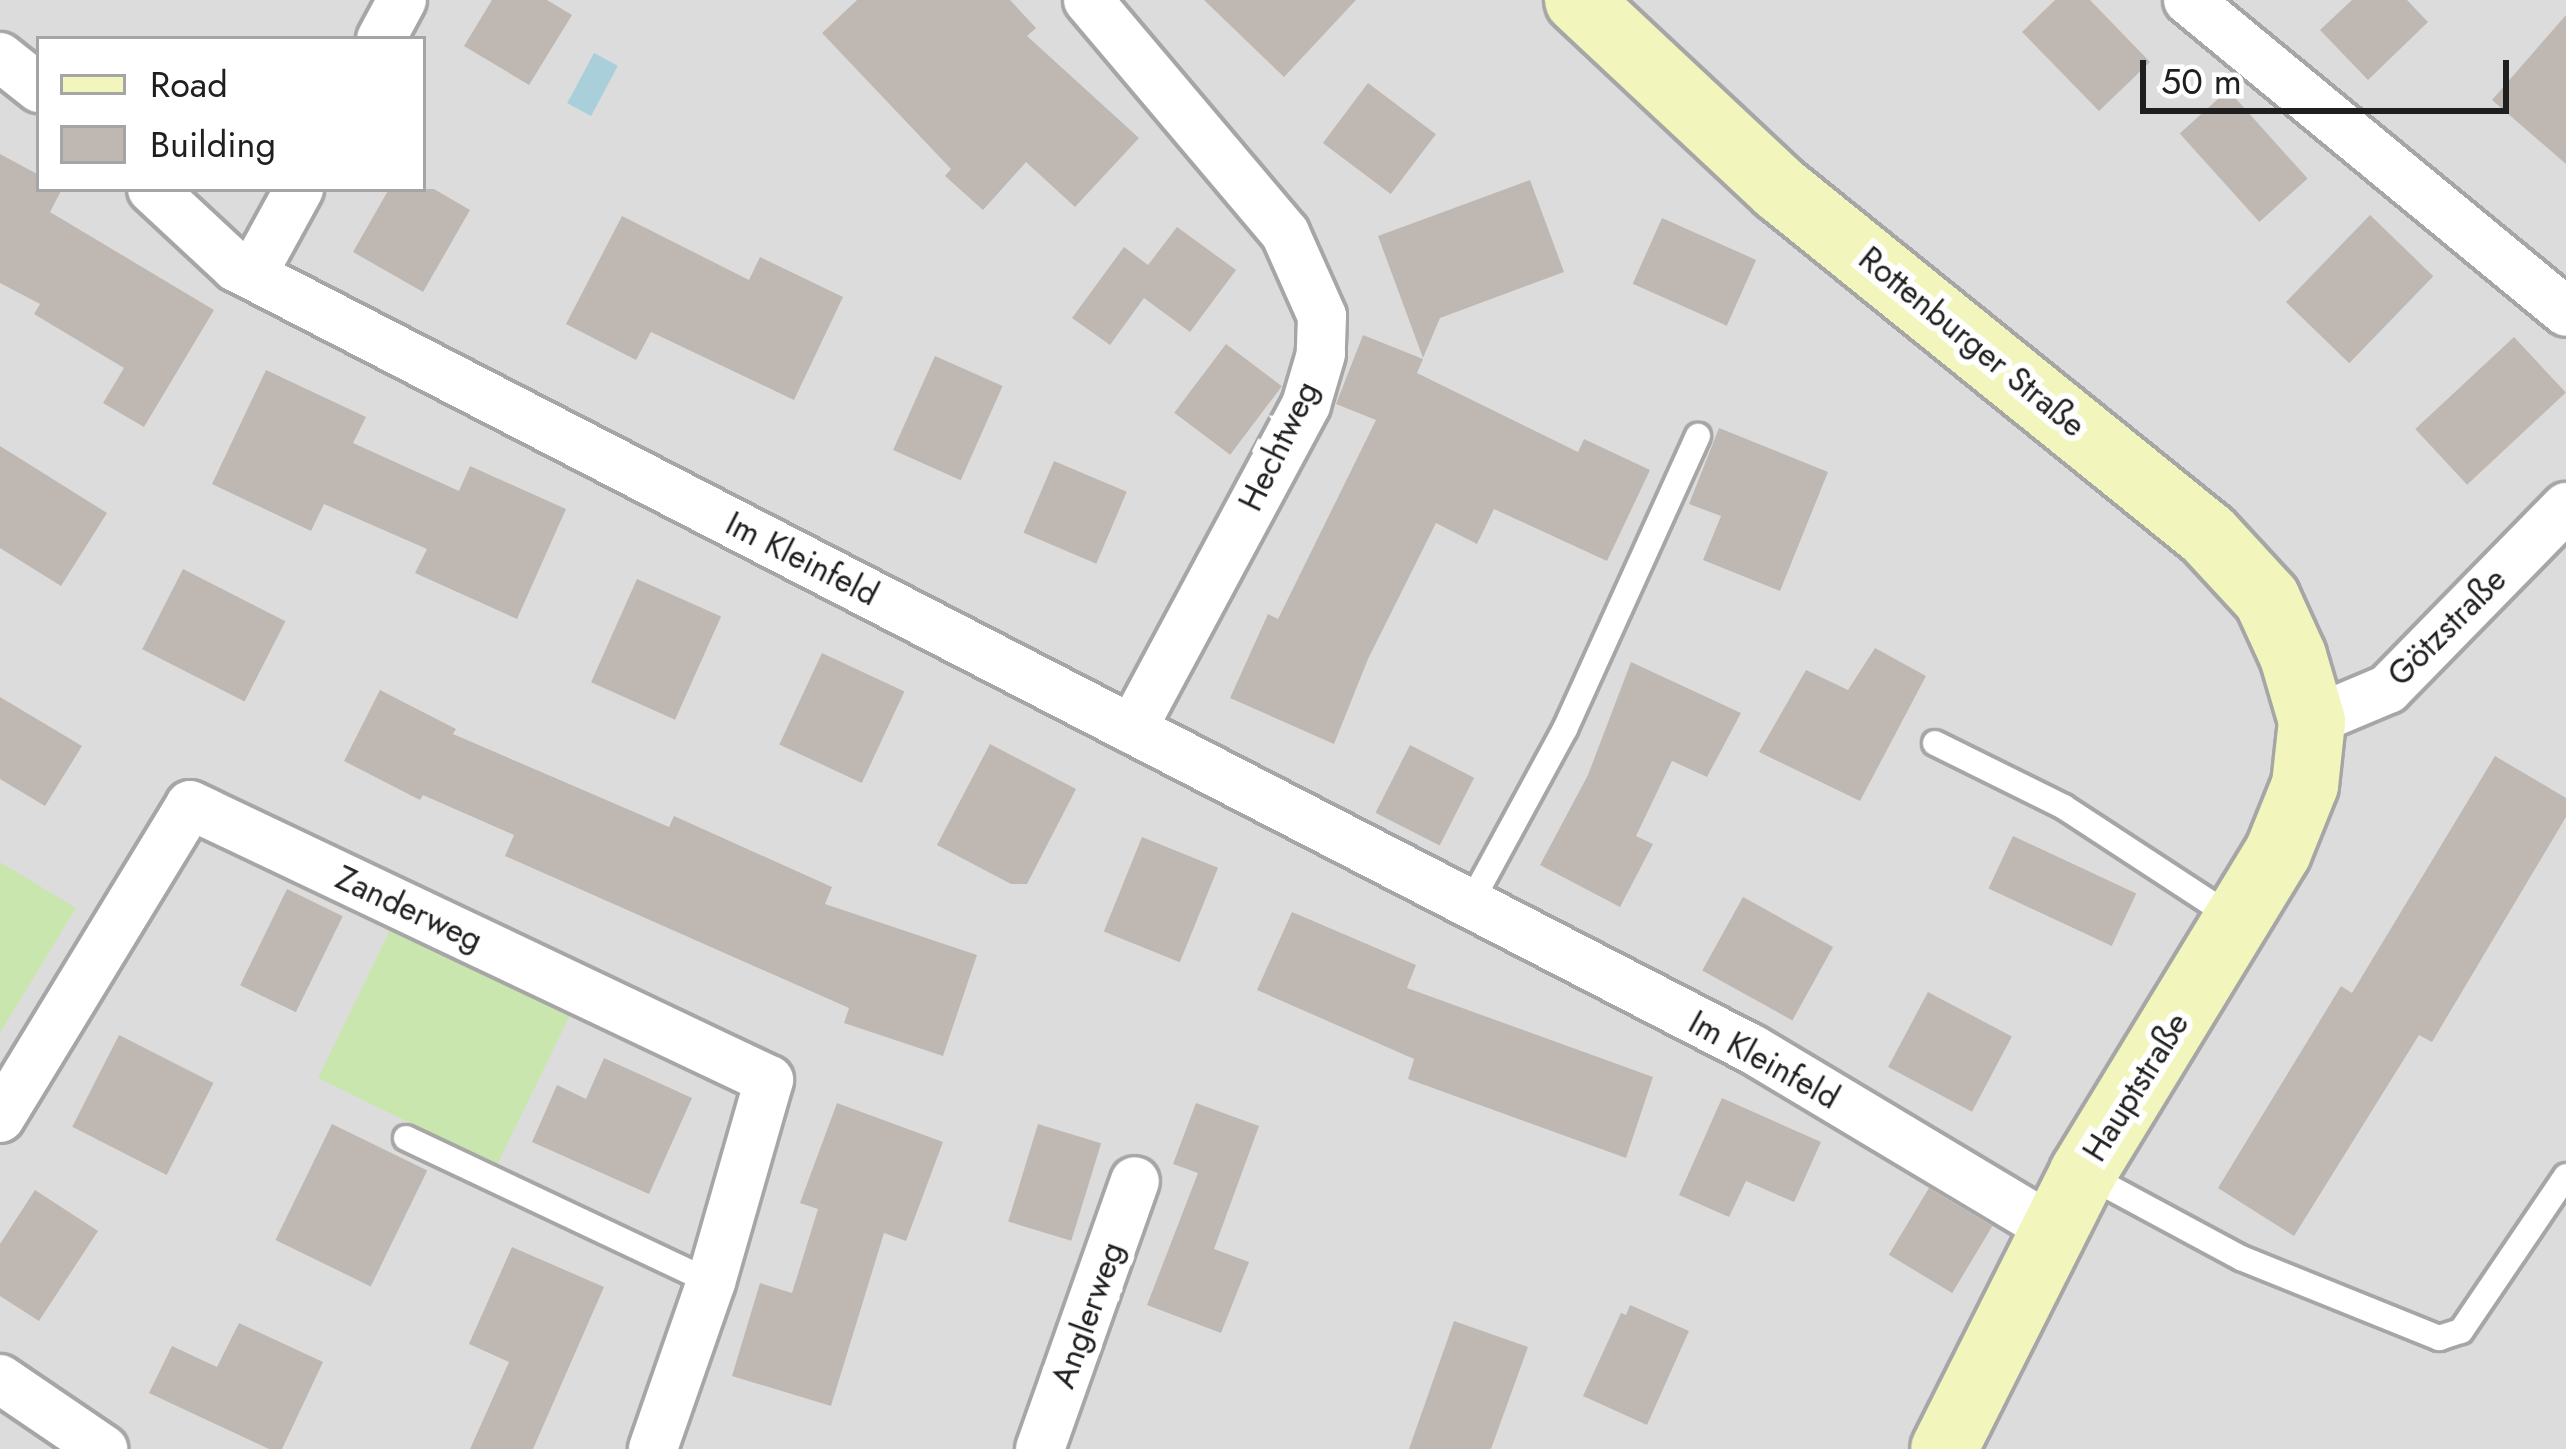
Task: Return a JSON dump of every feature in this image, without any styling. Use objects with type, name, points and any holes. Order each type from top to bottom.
[{"type":"street","points":[[383,36],[402,0]]},
{"type":"street","name":"Hechtweg","points":[[1088,0],[1285,233],[1322,316],[1321,354],[1306,405],[1132,729]]},
{"type":"street","name":"Rottenburger Straße","points":[[1578,0],[1780,189],[2207,535],[2267,599],[2294,656],[2312,721]]},
{"type":"street","points":[[2207,6],[2566,313]]},
{"type":"street","points":[[0,57],[36,86]]},
{"type":"street","name":"Im Kleinfeld","points":[[155,192],[236,267],[1752,1049],[2051,1228]]},
{"type":"street","points":[[252,275],[297,192]]},
{"type":"street","name":"Götzstraße","points":[[2312,721],[2388,689],[2566,507]]},
{"type":"street","name":"Hauptstraße","points":[[1944,1449],[2051,1228],[2278,851],[2306,784],[2312,721]]},
{"type":"street","name":"Zanderweg","points":[[0,1118],[190,805],[770,1080],[711,1282],[652,1449]]},
{"type":"street","name":"Anglerweg","points":[[1040,1449],[1135,1181]]},
{"type":"street","points":[[0,1379],[103,1449]]},
{"type":"lane","points":[[1470,904],[1565,729],[1698,436]]},
{"type":"lane","points":[[1935,743],[2064,807],[2237,920]]},
{"type":"lane","points":[[406,1138],[711,1282]]},
{"type":"lane","points":[[2083,1172],[2240,1258],[2439,1338],[2461,1331],[2566,1176]]},
{"type":"shaded area","points":[[0,0],[2566,0],[2566,1449],[0,1449]]},
{"type":"green space","points":[[0,862],[76,908],[0,1033]]},
{"type":"green space","points":[[396,918],[575,1005],[497,1165],[318,1078]]},
{"type":"water","points":[[594,53],[618,66],[591,116],[567,103]]},
{"type":"building","points":[[492,0],[547,0],[572,15],[529,85],[464,46]]},
{"type":"building","points":[[857,0],[1010,0],[1036,28],[1027,36],[1139,138],[1075,207],[1026,162],[983,210],[945,176],[951,169],[822,33]]},
{"type":"building","points":[[1204,0],[1356,0],[1284,77]]},
{"type":"building","points":[[2055,0],[2090,0],[2150,62],[2099,111],[2022,32]]},
{"type":"building","points":[[2352,0],[2407,0],[2428,22],[2368,80],[2320,30]]},
{"type":"building","points":[[2566,15],[2566,164],[2492,100]]},
{"type":"building","points":[[1368,83],[1436,134],[1391,194],[1323,143]]},
{"type":"building","points":[[2228,90],[2308,178],[2259,222],[2180,133]]},
{"type":"building","points":[[0,154],[36,173],[36,192],[60,192],[50,212],[214,310],[144,427],[103,403],[124,368],[34,314],[40,304],[0,283]]},
{"type":"building","points":[[1530,180],[1564,272],[1440,318],[1423,358],[1378,236]]},
{"type":"building","points":[[434,189],[470,210],[423,292],[353,252],[387,192]]},
{"type":"building","points":[[2370,215],[2433,276],[2349,363],[2286,302]]},
{"type":"building","points":[[622,216],[749,280],[760,257],[843,297],[794,400],[651,332],[636,360],[566,324]]},
{"type":"building","points":[[1662,218],[1756,260],[1727,326],[1633,284]]},
{"type":"building","points":[[1177,227],[1236,270],[1190,332],[1144,298],[1110,345],[1072,318],[1124,247],[1148,265]]},
{"type":"building","points":[[1363,335],[1423,359],[1417,373],[1578,452],[1584,439],[1650,470],[1607,561],[1494,509],[1477,544],[1436,523],[1368,659],[1334,744],[1230,698],[1268,614],[1278,619],[1376,420],[1336,404]]},
{"type":"building","points":[[2514,337],[2566,393],[2467,485],[2415,429]]},
{"type":"building","points":[[1226,344],[1282,386],[1230,455],[1174,413]]},
{"type":"building","points":[[935,356],[1003,386],[961,480],[893,450]]},
{"type":"building","points":[[266,370],[366,417],[353,443],[459,491],[470,466],[566,509],[517,619],[415,573],[427,549],[324,504],[311,531],[212,484]]},
{"type":"building","points":[[1719,428],[1828,472],[1780,591],[1703,560],[1721,516],[1689,504]]},
{"type":"building","points":[[0,446],[107,513],[61,586],[0,548]]},
{"type":"building","points":[[1054,461],[1127,492],[1096,564],[1024,533]]},
{"type":"building","points":[[183,569],[285,621],[245,701],[142,649]]},
{"type":"building","points":[[637,579],[721,616],[675,720],[591,682]]},
{"type":"building","points":[[1875,648],[1926,676],[1860,801],[1759,752],[1806,670],[1848,690]]},
{"type":"building","points":[[822,653],[904,691],[862,783],[779,745]]},
{"type":"building","points":[[1631,662],[1741,713],[1707,777],[1672,761],[1636,836],[1653,844],[1620,907],[1540,865],[1588,775]]},
{"type":"building","points":[[380,690],[456,729],[453,734],[669,827],[674,816],[832,887],[825,904],[977,955],[943,1056],[844,1023],[849,1008],[505,856],[514,835],[423,795],[420,800],[344,761]]},
{"type":"building","points":[[0,697],[82,746],[45,806],[0,779]]},
{"type":"building","points":[[990,744],[1076,789],[1027,884],[1011,884],[937,845]]},
{"type":"building","points":[[1410,745],[1474,778],[1440,845],[1375,813]]},
{"type":"building","points":[[2495,756],[2566,798],[2566,817],[2432,1042],[2419,1035],[2294,1236],[2218,1188],[2341,986],[2352,993]]},
{"type":"building","points":[[2013,836],[2136,893],[2112,946],[1988,889]]},
{"type":"building","points":[[1142,837],[1218,868],[1180,962],[1104,932]]},
{"type":"building","points":[[287,889],[343,916],[296,1012],[240,985]]},
{"type":"building","points":[[1743,897],[1833,947],[1792,1020],[1702,970]]},
{"type":"building","points":[[1292,912],[1416,965],[1407,988],[1653,1077],[1626,1158],[1408,1079],[1414,1059],[1257,990]]},
{"type":"building","points":[[1928,992],[2012,1037],[1972,1112],[1888,1067]]},
{"type":"building","points":[[119,1035],[213,1083],[167,1175],[72,1127]]},
{"type":"building","points":[[604,1058],[692,1098],[649,1194],[532,1142],[557,1085],[586,1099]]},
{"type":"building","points":[[1722,1098],[1821,1142],[1794,1202],[1746,1181],[1729,1217],[1679,1195]]},
{"type":"building","points":[[837,1103],[943,1142],[906,1241],[884,1233],[831,1406],[732,1376],[760,1283],[792,1293],[818,1209],[800,1203]]},
{"type":"building","points":[[1196,1103],[1259,1126],[1214,1249],[1249,1262],[1221,1333],[1147,1305],[1198,1173],[1173,1164]]},
{"type":"building","points":[[332,1124],[427,1170],[371,1286],[275,1240]]},
{"type":"building","points":[[1038,1124],[1101,1143],[1071,1241],[1008,1222]]},
{"type":"building","points":[[1929,1188],[1992,1226],[1952,1293],[1889,1255]]},
{"type":"building","points":[[35,1190],[98,1231],[39,1321],[0,1296],[0,1244]]},
{"type":"building","points":[[512,1247],[604,1287],[533,1449],[470,1449],[509,1362],[469,1344]]},
{"type":"building","points":[[1630,1305],[1689,1331],[1647,1425],[1583,1396],[1621,1313],[1626,1315]]},
{"type":"building","points":[[1454,1321],[1528,1347],[1491,1449],[1409,1449]]},
{"type":"building","points":[[239,1323],[323,1362],[282,1449],[269,1449],[149,1393],[172,1346],[217,1367]]}]
